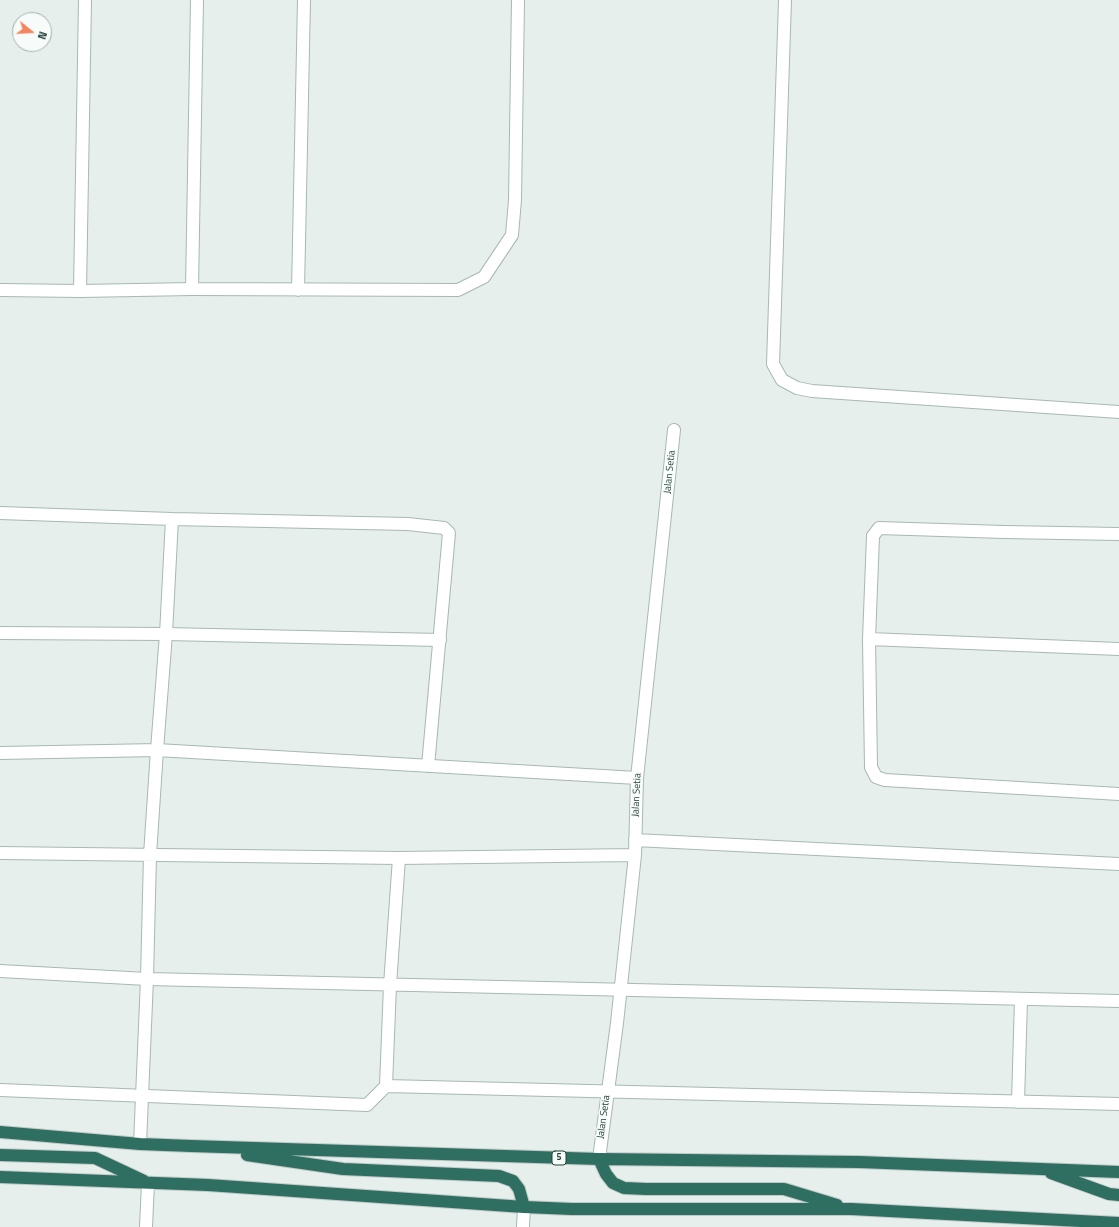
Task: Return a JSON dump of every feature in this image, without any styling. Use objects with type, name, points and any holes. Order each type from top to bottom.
[{"type":"highway","name":"5","points":[[0,1132],[140,1144],[191,1146],[599,1159],[859,1162],[1119,1172]]},
{"type":"highway","points":[[191,1146],[343,1169],[499,1176],[513,1181],[519,1189],[524,1207]]},
{"type":"highway","points":[[0,1155],[96,1158],[148,1183]]},
{"type":"highway","points":[[599,1159],[606,1174],[613,1183],[624,1188],[784,1189],[852,1209]]},
{"type":"highway","points":[[1041,1170],[1109,1194],[1119,1195]]},
{"type":"highway","points":[[0,1177],[216,1186],[572,1209],[852,1209],[1119,1223]]},
{"type":"street","points":[[80,291],[85,0]]},
{"type":"street","points":[[192,289],[197,0]]},
{"type":"street","points":[[298,290],[304,0]]},
{"type":"street","points":[[0,290],[458,290],[484,277],[512,235],[515,200],[518,0]]},
{"type":"street","points":[[785,0],[773,364],[782,380],[797,388],[812,392],[1119,412]]},
{"type":"street","name":"Jalan Setia","points":[[599,1159],[620,990],[634,855],[637,778],[674,430]]},
{"type":"street","points":[[0,514],[408,524],[444,528],[449,533],[428,766]]},
{"type":"street","points":[[140,1144],[147,979],[150,855],[166,634],[172,519]]},
{"type":"street","points":[[1119,534],[879,528],[873,536],[869,639],[871,767],[876,777],[885,780],[1119,794]]},
{"type":"street","points":[[0,633],[166,634],[440,640]]},
{"type":"street","points":[[869,639],[1119,649]]},
{"type":"street","points":[[0,753],[157,750],[637,778]]},
{"type":"street","points":[[635,840],[1119,864]]},
{"type":"street","points":[[0,853],[399,858],[634,855]]},
{"type":"street","points":[[0,1090],[367,1105],[386,1086],[390,985],[399,858]]},
{"type":"street","points":[[0,971],[147,979],[1119,1001]]},
{"type":"street","points":[[1018,1102],[1021,999]]},
{"type":"street","points":[[386,1086],[1119,1104]]},
{"type":"street","points":[[146,1227],[148,1183]]},
{"type":"street","points":[[523,1227],[524,1207]]}]
